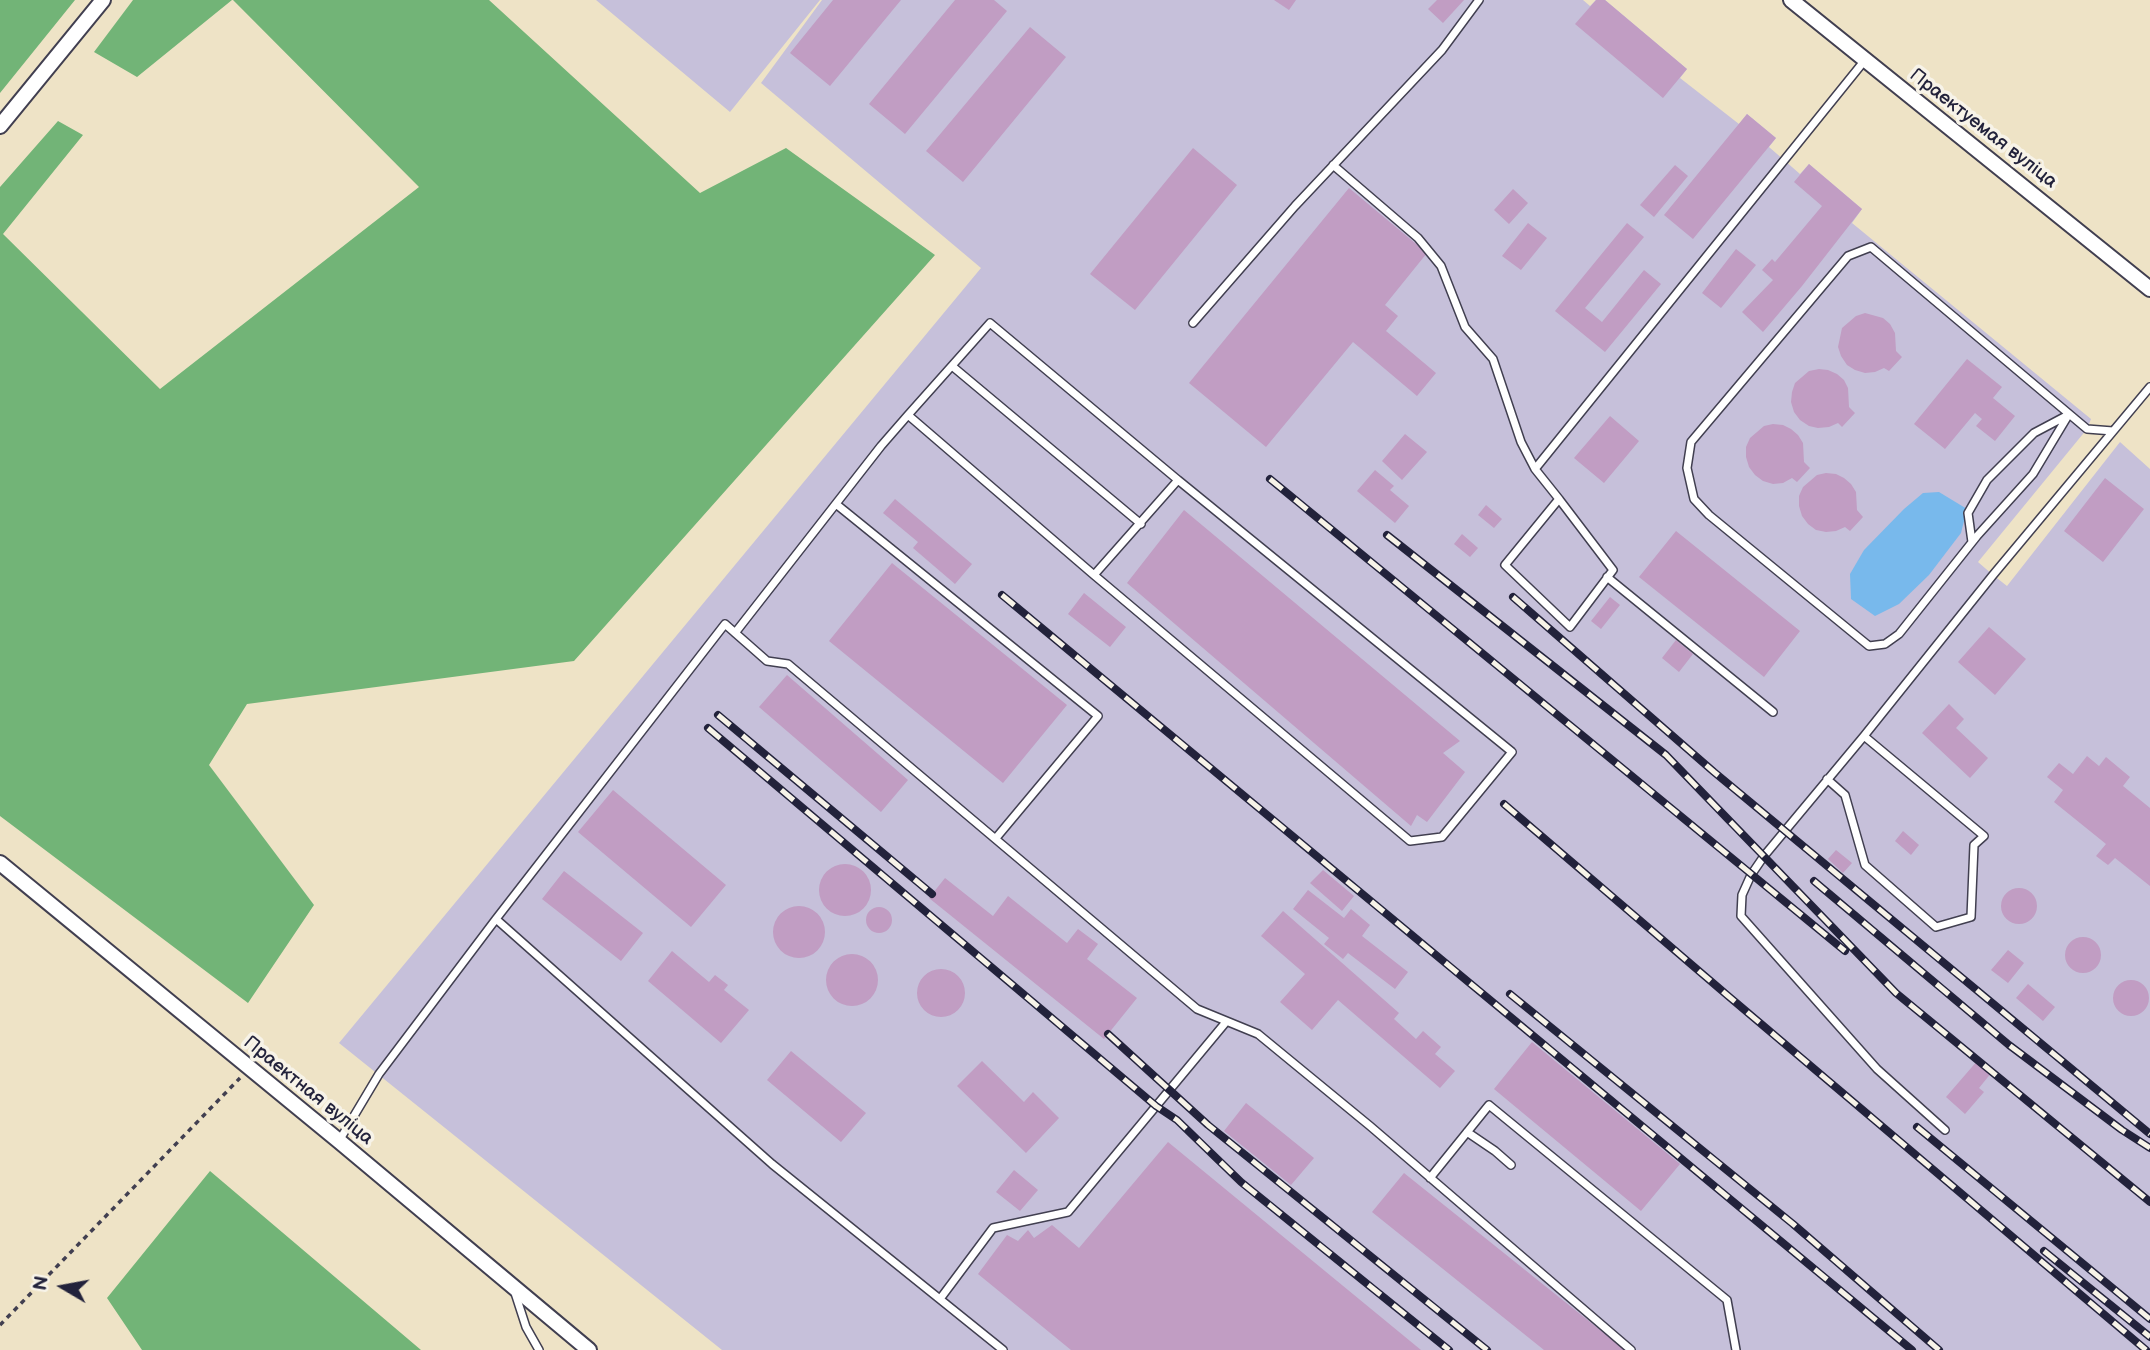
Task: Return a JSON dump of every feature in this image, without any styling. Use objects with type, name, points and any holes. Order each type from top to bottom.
[{"type":"street","points":[[0,126],[103,0]]},
{"type":"street","name":"Праектуемая вуліца","points":[[1791,0],[2150,289]]},
{"type":"street","name":"Праектная вуліца","points":[[0,863],[589,1350]]},
{"type":"lane","points":[[1193,323],[1295,206],[1442,50],[1479,0]]},
{"type":"lane","points":[[1535,469],[1865,60]]},
{"type":"lane","points":[[1334,165],[1418,238],[1441,266],[1465,327],[1493,359],[1521,442],[1535,469],[1559,499],[1613,570],[1570,627],[1505,565],[1559,499]]},
{"type":"lane","points":[[2069,414],[2033,474],[1972,542],[1899,634],[1885,644],[1869,646],[1709,515],[1695,499],[1687,468],[1691,442],[1848,256],[1871,247],[2087,429],[2113,431]]},
{"type":"lane","points":[[735,633],[881,446],[908,415],[990,323],[1512,752],[1442,837],[1410,841],[908,415]]},
{"type":"lane","points":[[952,366],[1141,524]]},
{"type":"lane","points":[[1945,1130],[1877,1069],[1741,916],[1742,895],[1763,856],[2150,387]]},
{"type":"lane","points":[[1972,542],[1968,513],[1987,480],[2034,433],[2069,414]]},
{"type":"lane","points":[[1094,575],[1178,480]]},
{"type":"lane","points":[[836,504],[1098,716],[996,838]]},
{"type":"lane","points":[[1607,577],[1773,712]]},
{"type":"lane","points":[[339,1141],[379,1074],[724,624],[767,661],[788,664],[1198,1009],[1258,1034],[1630,1350]]},
{"type":"lane","points":[[1827,779],[1845,795],[1865,865],[1936,927],[1971,917],[1974,845],[1984,836],[1864,736]]},
{"type":"lane","points":[[496,919],[772,1164],[1003,1350]]},
{"type":"lane","points":[[940,1299],[993,1228],[1068,1212],[1226,1022]]},
{"type":"lane","points":[[1430,1178],[1489,1105],[1727,1300],[1736,1350]]},
{"type":"lane","points":[[1467,1132],[1496,1151],[1511,1165]]},
{"type":"lane","points":[[513,1286],[526,1327],[539,1350]]},
{"type":"path","points":[[0,1325],[250,1068]]},
{"type":"shaded area","points":[[596,0],[820,0],[730,112]]},
{"type":"shaded area","points":[[822,0],[1583,0],[1590,6],[1596,0],[1605,0],[1687,69],[1680,78],[1739,124],[1747,114],[1776,138],[1769,147],[1800,174],[1809,164],[1862,209],[1852,223],[2091,419],[2087,429],[1978,562],[1993,575],[2007,586],[2120,442],[2150,469],[2150,1350],[722,1350],[339,1043],[981,268],[761,83]]},
{"type":"green space","points":[[0,0],[75,0],[0,93]]},
{"type":"green space","points":[[133,0],[232,0],[137,77],[94,52]]},
{"type":"green space","points":[[233,0],[489,0],[700,193],[786,148],[935,255],[574,661],[247,704],[209,765],[314,905],[248,1003],[0,816],[0,187],[58,121],[83,135],[3,234],[160,389],[419,187]]},
{"type":"green space","points":[[210,1171],[421,1350],[142,1350],[107,1298]]},
{"type":"water","points":[[1939,492],[1967,509],[1961,533],[1929,575],[1899,604],[1875,616],[1851,599],[1850,574],[1864,550],[1904,509],[1923,493]]},
{"type":"building","points":[[833,0],[901,0],[830,86],[790,53]]},
{"type":"building","points":[[955,0],[994,0],[1007,11],[905,134],[869,104]]},
{"type":"building","points":[[1274,0],[1296,0],[1289,10]]},
{"type":"building","points":[[1437,0],[1464,0],[1443,23],[1428,9]]},
{"type":"building","points":[[1596,0],[1605,0],[1687,69],[1663,98],[1575,24]]},
{"type":"building","points":[[1030,27],[1066,57],[963,182],[926,151]]},
{"type":"building","points":[[1747,114],[1776,138],[1693,239],[1664,215]]},
{"type":"building","points":[[1193,148],[1237,185],[1135,310],[1090,274]]},
{"type":"building","points":[[1809,164],[1862,209],[1763,332],[1742,312],[1773,280],[1762,270],[1772,259],[1775,262],[1822,206],[1794,182]]},
{"type":"building","points":[[1675,165],[1688,176],[1654,217],[1640,205]]},
{"type":"building","points":[[1349,188],[1427,253],[1385,305],[1398,316],[1386,331],[1436,373],[1417,396],[1353,342],[1266,447],[1189,383]]},
{"type":"building","points":[[1513,189],[1528,203],[1509,224],[1494,210]]},
{"type":"building","points":[[1528,223],[1547,238],[1521,270],[1502,256]]},
{"type":"building","points":[[1627,223],[1644,237],[1585,308],[1602,322],[1644,270],[1661,284],[1605,352],[1555,311]]},
{"type":"building","points":[[1736,249],[1756,265],[1721,308],[1702,293]]},
{"type":"building","points":[[1865,313],[1883,318],[1895,333],[1896,351],[1902,357],[1889,371],[1884,368],[1865,373],[1855,370],[1847,365],[1841,356],[1838,347],[1842,328],[1856,316]]},
{"type":"building","points":[[1967,359],[2002,387],[1993,398],[2015,416],[1995,441],[1976,426],[1982,419],[1975,413],[1945,449],[1914,424]]},
{"type":"building","points":[[1819,369],[1837,374],[1848,388],[1849,407],[1855,413],[1842,427],[1838,423],[1829,427],[1809,426],[1794,412],[1791,402],[1795,383],[1809,371]]},
{"type":"building","points":[[1610,416],[1639,441],[1604,483],[1574,458]]},
{"type":"building","points":[[1773,424],[1791,429],[1803,443],[1804,462],[1810,468],[1797,482],[1792,478],[1783,483],[1763,481],[1749,467],[1746,447],[1750,438],[1764,426]]},
{"type":"building","points":[[1405,434],[1427,452],[1402,480],[1382,461]]},
{"type":"building","points":[[1375,470],[1394,486],[1390,490],[1409,506],[1395,523],[1357,491]]},
{"type":"building","points":[[1826,473],[1844,478],[1856,492],[1857,510],[1863,517],[1850,531],[1845,527],[1836,531],[1816,530],[1802,516],[1799,496],[1803,487],[1817,475]]},
{"type":"building","points":[[2105,478],[2144,509],[2103,562],[2064,531]]},
{"type":"building","points":[[895,499],[972,564],[955,584],[913,548],[918,542],[883,513]]},
{"type":"building","points":[[1486,505],[1502,519],[1494,528],[1478,515]]},
{"type":"building","points":[[1184,510],[1460,741],[1443,753],[1465,772],[1427,822],[1417,815],[1411,826],[1127,583]]},
{"type":"building","points":[[1676,531],[1800,631],[1764,677],[1639,577]]},
{"type":"building","points":[[1462,534],[1478,548],[1470,557],[1454,544]]},
{"type":"building","points":[[892,563],[1067,705],[1003,783],[829,641]]},
{"type":"building","points":[[1084,593],[1126,627],[1110,647],[1068,614]]},
{"type":"building","points":[[1610,597],[1620,605],[1601,629],[1591,621]]},
{"type":"building","points":[[1989,627],[2026,659],[1995,695],[1958,662]]},
{"type":"building","points":[[1676,640],[1693,654],[1679,672],[1662,658]]},
{"type":"building","points":[[787,675],[908,780],[881,812],[759,707]]},
{"type":"building","points":[[1949,704],[1964,719],[1956,728],[1988,758],[1970,778],[1922,733]]},
{"type":"building","points":[[2087,756],[2099,766],[2106,757],[2130,777],[2123,786],[2150,808],[2150,886],[2115,858],[2108,865],[2096,856],[2106,844],[2054,802],[2063,790],[2047,777],[2059,763],[2073,774]]},
{"type":"building","points":[[613,790],[726,885],[691,927],[578,832]]},
{"type":"building","points":[[1903,831],[1919,845],[1911,855],[1895,841]]},
{"type":"building","points":[[1836,850],[1852,863],[1843,873],[1828,859]]},
{"type":"building","points":[[845,864],[864,871],[871,890],[864,909],[845,916],[826,909],[819,890],[826,871]]},
{"type":"building","points":[[1323,870],[1354,896],[1342,911],[1310,883]]},
{"type":"building","points":[[564,871],[643,933],[621,961],[542,899]]},
{"type":"building","points":[[945,878],[993,916],[1008,896],[1067,943],[1078,929],[1098,944],[1087,959],[1137,998],[1104,1039],[929,898]]},
{"type":"building","points":[[2019,888],[2032,893],[2037,906],[2032,919],[2019,924],[2006,919],[2001,906],[2006,893]]},
{"type":"building","points":[[1308,890],[1344,918],[1351,909],[1370,925],[1362,936],[1408,972],[1395,989],[1348,953],[1343,959],[1324,944],[1329,938],[1293,909]]},
{"type":"building","points":[[799,906],[818,913],[825,932],[818,951],[799,958],[780,951],[773,932],[780,913]]},
{"type":"building","points":[[879,907],[888,911],[892,920],[888,929],[879,933],[870,929],[866,920],[870,911]]},
{"type":"building","points":[[1283,911],[1399,1013],[1394,1019],[1416,1039],[1423,1031],[1441,1047],[1435,1054],[1455,1071],[1440,1088],[1338,1000],[1312,1030],[1280,1002],[1305,974],[1261,936]]},
{"type":"building","points":[[2083,937],[2096,942],[2101,955],[2096,968],[2083,973],[2070,968],[2065,955],[2070,942]]},
{"type":"building","points":[[2008,950],[2024,963],[2008,983],[1991,970]]},
{"type":"building","points":[[672,951],[709,982],[715,975],[728,985],[724,990],[749,1010],[721,1043],[648,981]]},
{"type":"building","points":[[852,954],[871,961],[878,980],[871,999],[852,1006],[833,999],[826,980],[833,961]]},
{"type":"building","points":[[941,969],[958,976],[965,993],[958,1010],[941,1017],[924,1010],[917,993],[924,976]]},
{"type":"building","points":[[2131,980],[2144,985],[2149,998],[2144,1011],[2131,1016],[2118,1011],[2113,998],[2118,985]]},
{"type":"building","points":[[2028,984],[2055,1007],[2043,1021],[2016,998]]},
{"type":"building","points":[[1532,1042],[1680,1164],[1641,1211],[1494,1089]]},
{"type":"building","points":[[791,1051],[866,1113],[841,1142],[767,1080]]},
{"type":"building","points":[[1978,1060],[1992,1072],[1979,1088],[1984,1092],[1965,1114],[1946,1097]]},
{"type":"building","points":[[982,1061],[1024,1102],[1033,1092],[1059,1118],[1026,1153],[957,1086]]},
{"type":"building","points":[[1246,1103],[1314,1158],[1291,1185],[1224,1131]]},
{"type":"building","points":[[1168,1142],[1421,1350],[1071,1350],[978,1274],[1007,1235],[1018,1241],[1028,1230],[1034,1238],[1052,1225],[1079,1248]]},
{"type":"building","points":[[1014,1170],[1038,1190],[1020,1211],[996,1192]]},
{"type":"building","points":[[1404,1173],[1625,1350],[1544,1350],[1372,1212]]},
{"type":"railway","points":[[1270,479],[1845,951]]},
{"type":"railway","points":[[1387,535],[1666,755],[1896,993],[2150,1202]]},
{"type":"railway","points":[[1002,595],[1912,1350]]},
{"type":"railway","points":[[1513,597],[1714,772],[2150,1134]]},
{"type":"railway","points":[[718,715],[932,894]]},
{"type":"railway","points":[[708,728],[1156,1106],[1177,1120],[1241,1182],[1449,1350]]},
{"type":"railway","points":[[1504,804],[2146,1350]]},
{"type":"railway","points":[[1814,881],[2009,1045],[2150,1148]]},
{"type":"railway","points":[[1510,994],[1793,1224],[1939,1350]]},
{"type":"railway","points":[[1108,1034],[1208,1125],[1487,1350]]},
{"type":"railway","points":[[1917,1127],[2150,1319]]},
{"type":"railway","points":[[2044,1251],[2150,1337]]}]
